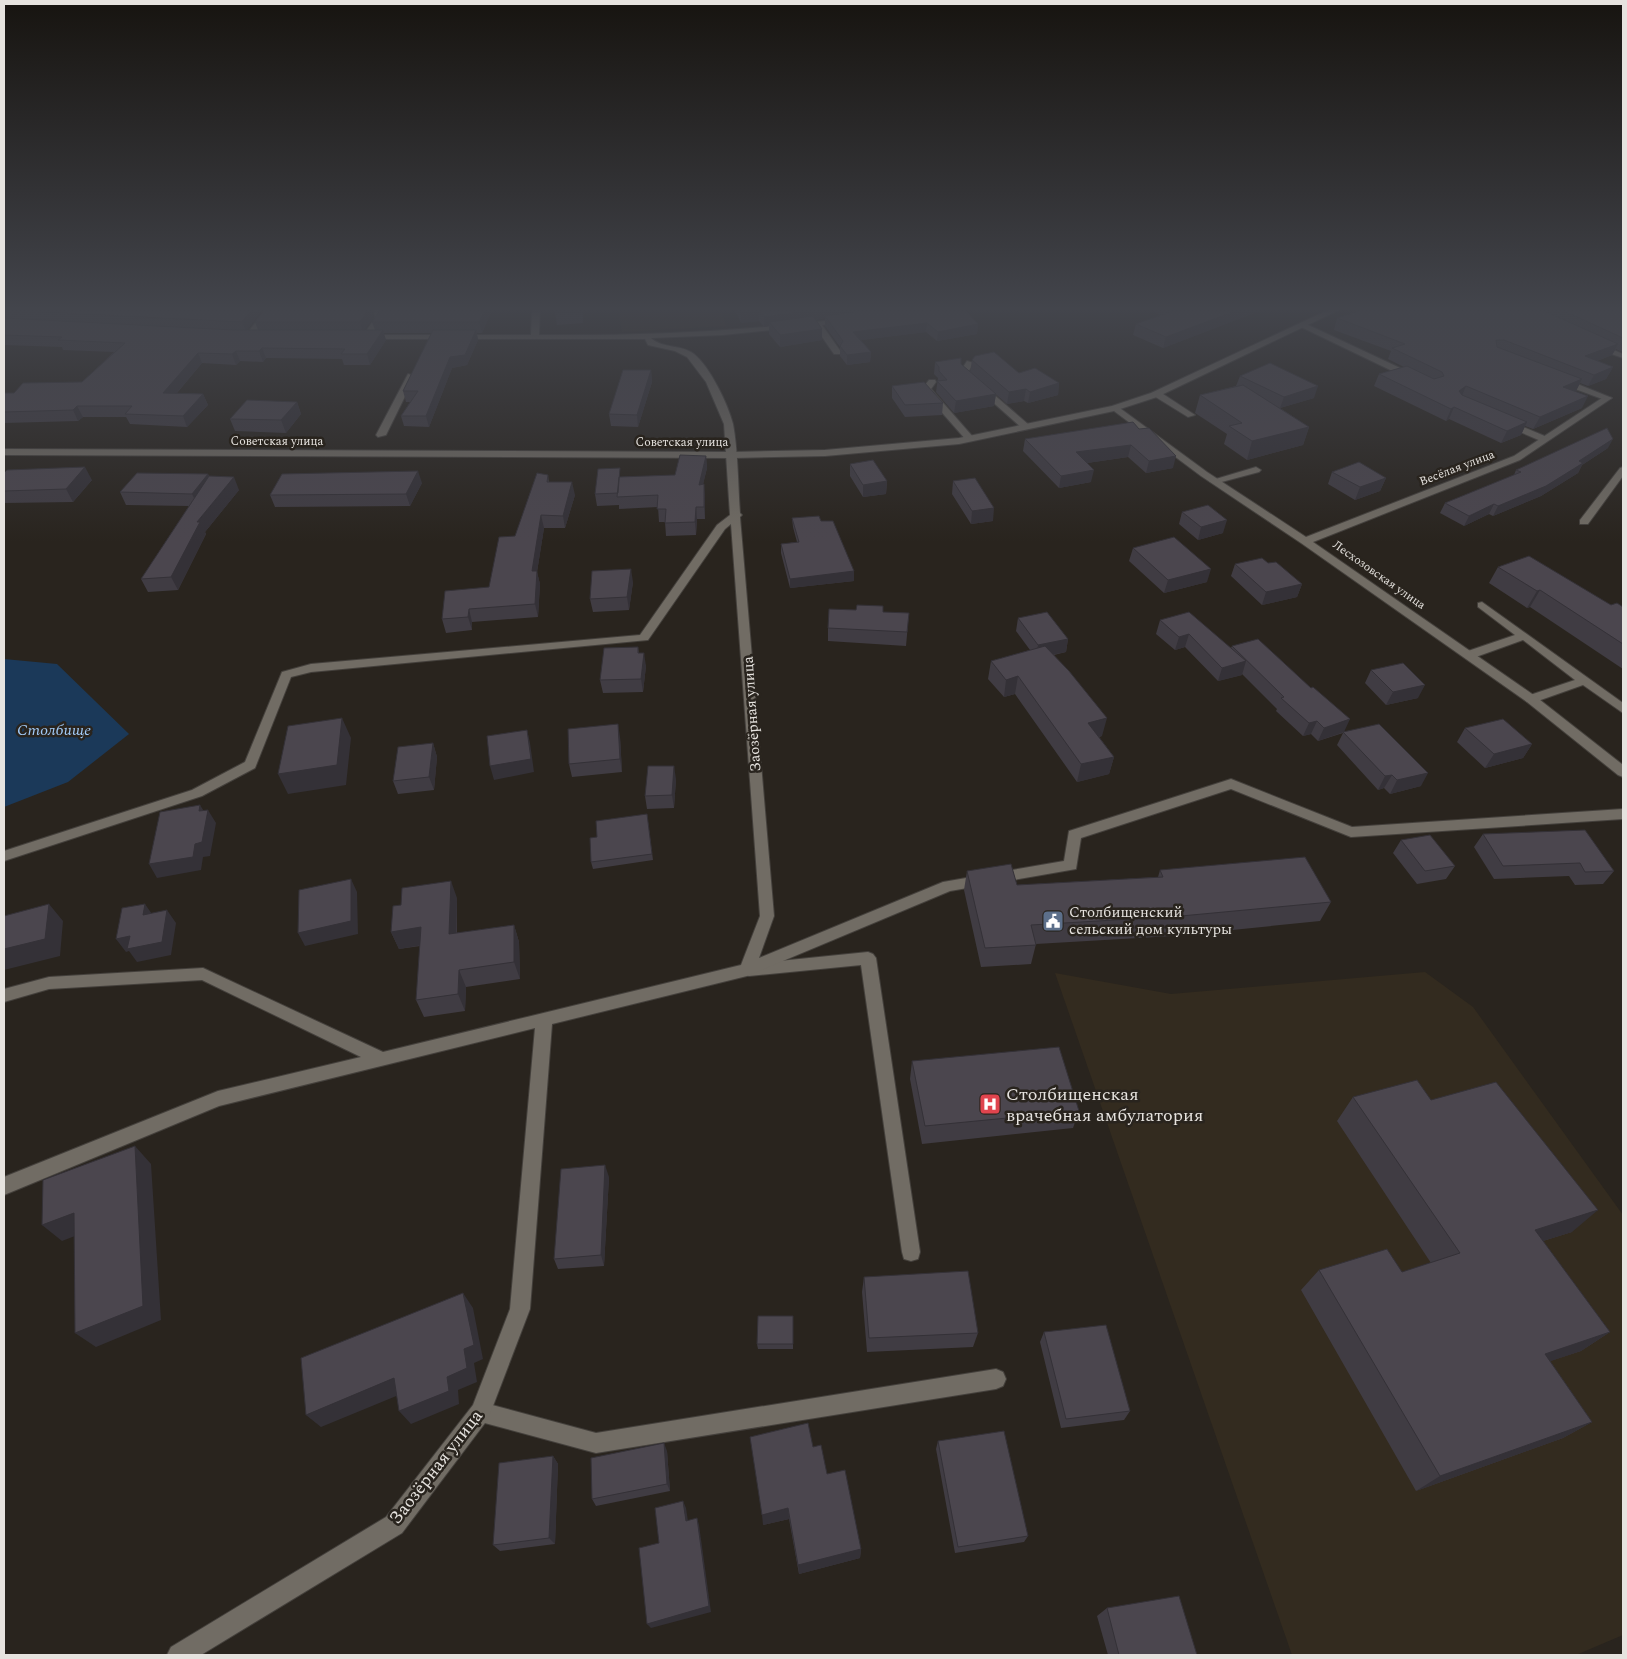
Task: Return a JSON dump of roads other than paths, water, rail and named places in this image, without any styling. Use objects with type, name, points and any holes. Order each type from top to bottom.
[{"type":"street","points":[[381,435],[405,387]]},
{"type":"street","name":"Заозёрная улица","points":[[712,387],[728,424],[732,455],[767,916],[748,970]]},
{"type":"street","points":[[927,387],[926,389],[970,439]]},
{"type":"street","points":[[981,387],[1026,427]]},
{"type":"street","name":"Советская улица","points":[[4,452],[732,455],[825,452],[970,439],[1118,407],[1171,387]]},
{"type":"street","name":"Весёлая улица","points":[[1305,540],[1517,458],[1608,398],[1580,387]]},
{"type":"street","points":[[1157,394],[1191,415]]},
{"type":"street","name":"Лесхозовская улица","points":[[1118,407],[1214,481],[1305,540],[1531,699],[1623,772]]},
{"type":"street","points":[[1494,417],[1540,442]]},
{"type":"street","points":[[1500,429],[1540,442]]},
{"type":"street","points":[[1214,481],[1256,470]]},
{"type":"street","points":[[1584,522],[1623,470]]},
{"type":"street","points":[[4,856],[197,793],[250,765],[286,676],[311,668],[644,638],[721,527],[737,515]]},
{"type":"street","points":[[1482,605],[1623,709]]},
{"type":"street","points":[[1508,641],[1524,636]]},
{"type":"street","points":[[1469,655],[1486,648]]},
{"type":"street","points":[[1531,699],[1584,681]]},
{"type":"street","points":[[748,970],[948,886],[1071,865],[1074,835],[1231,784],[1351,832],[1623,814]]},
{"type":"street","points":[[4,1186],[218,1099],[748,970],[868,958],[911,1252]]},
{"type":"street","points":[[4,995],[49,983],[203,974],[384,1060]]},
{"type":"street","name":"Заозёрная улица","points":[[179,1655],[394,1525],[482,1412],[520,1309],[544,1019]]},
{"type":"lane","points":[[1486,648],[1508,641]]},
{"type":"lane","points":[[482,1412],[596,1443],[996,1379]]},
{"type":"water","name":"Столбище","points":[[4,659],[57,664],[129,734],[68,782],[4,807]]},
{"type":"place","name":"Столбищенский сельский дом культуры","points":[[1053,921]]},
{"type":"place","name":"Столбищенская врачебная амбулатория","points":[[990,1104]]}]
